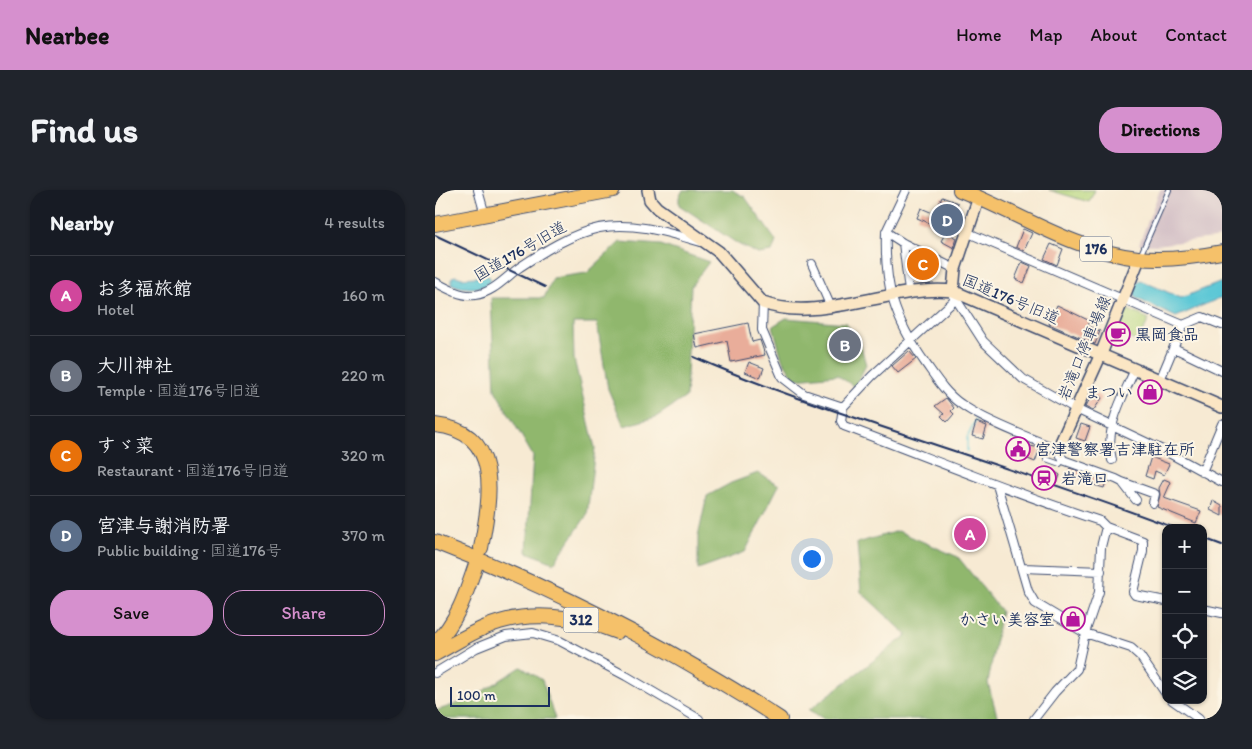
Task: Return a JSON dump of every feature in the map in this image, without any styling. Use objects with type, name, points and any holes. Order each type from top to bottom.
[{"type":"highway","points":[[435,224],[613,190]]},
{"type":"highway","name":"176","points":[[960,190],[980,194],[1051,233],[1091,248],[1139,258],[1203,256],[1222,252]]},
{"type":"highway","points":[[435,425],[457,429],[473,439],[482,453],[488,476],[489,496],[476,557],[456,616],[442,637],[435,643]]},
{"type":"highway","points":[[435,432],[457,436],[470,447],[479,461],[483,496],[476,557],[449,615],[435,633]]},
{"type":"highway","points":[[435,540],[562,596],[634,632],[680,656],[780,719]]},
{"type":"highway","name":"312","points":[[435,654],[487,626],[525,617],[549,616],[577,619],[624,635],[686,667],[721,682]]},
{"type":"street","points":[[478,190],[485,215]]},
{"type":"street","points":[[648,190],[650,200],[657,208],[710,244],[763,303],[762,330],[782,377],[804,394],[843,407]]},
{"type":"street","points":[[906,190],[886,232],[885,257],[890,296],[910,341],[943,387],[962,405],[1053,447],[1063,460],[1104,473],[1155,494],[1153,503]]},
{"type":"street","points":[[980,194],[955,269],[954,296],[983,341],[1023,379],[1076,409],[1112,425],[1222,482]]},
{"type":"street","name":"国道176号旧道","points":[[435,282],[463,294],[475,295],[497,286],[543,252],[599,228],[626,226],[664,232],[710,244]]},
{"type":"street","points":[[886,232],[903,244],[955,269]]},
{"type":"street","points":[[966,232],[1183,325]]},
{"type":"street","points":[[903,244],[909,292]]},
{"type":"street","name":"岩滝口停車場線","points":[[1053,447],[1076,409],[1101,354],[1139,258]]},
{"type":"street","points":[[812,264],[830,305]]},
{"type":"street","name":"国道176号旧道","points":[[763,303],[799,309],[909,292],[954,296],[1101,354],[1222,407]]},
{"type":"street","points":[[954,296],[843,407],[841,422],[844,426],[997,485],[1100,521],[1105,527],[1143,540],[1143,551],[1133,592],[1135,595],[1162,600]]},
{"type":"street","points":[[1161,380],[1183,325],[1202,316],[1222,325]]},
{"type":"street","points":[[1174,348],[1222,371]]},
{"type":"street","points":[[1111,460],[1109,442],[1112,425],[1135,369]]},
{"type":"street","points":[[1202,472],[1222,424]]},
{"type":"street","points":[[1122,482],[1136,500]]},
{"type":"street","points":[[997,485],[1029,591],[1035,603],[1085,633],[1131,648],[1140,656],[1162,688]]},
{"type":"street","points":[[1034,719],[1055,692],[1077,669],[1085,633],[1099,592],[1101,547],[1105,527]]},
{"type":"street","points":[[1023,568],[1101,570]]},
{"type":"street","points":[[1207,610],[1222,613]]},
{"type":"street","points":[[435,673],[476,648],[506,636],[533,634],[559,641],[626,676],[699,719]]},
{"type":"street","points":[[1178,704],[1199,719]]},
{"type":"lane","points":[[1139,258],[1169,190]]},
{"type":"lane","points":[[1053,447],[1046,459],[1060,464],[1063,460]]},
{"type":"shaded area","points":[[1160,190],[1222,190],[1222,237],[1155,245],[1139,244]]},
{"type":"green space","points":[[683,190],[732,190],[745,197],[776,241],[772,252],[758,254],[738,244],[679,205],[679,197]]},
{"type":"green space","points":[[1049,190],[1095,190],[1089,202]]},
{"type":"green space","points":[[620,242],[661,245],[709,262],[691,286],[686,397],[656,417],[624,426],[608,389],[597,323],[573,323],[574,359],[595,448],[587,515],[554,563],[527,552],[533,456],[495,390],[491,298],[544,298],[553,278],[587,273]]},
{"type":"green space","points":[[1122,307],[1149,319],[1138,342],[1113,331]]},
{"type":"green space","points":[[786,318],[846,323],[861,346],[866,365],[855,387],[837,375],[795,379],[782,359],[773,326]]},
{"type":"green space","points":[[758,473],[779,485],[745,552],[698,569],[698,537],[707,496],[731,483]]},
{"type":"green space","points":[[898,531],[958,557],[1001,611],[988,683],[998,719],[824,719],[809,710],[907,635],[861,592],[857,543]]},
{"type":"green space","points":[[521,667],[542,680],[555,719],[435,719],[435,711],[469,700]]},
{"type":"water","points":[[489,276],[491,280],[483,286],[467,288],[452,284],[452,277],[462,278]]},
{"type":"water","points":[[1140,280],[1181,298],[1222,282],[1222,297],[1176,317],[1136,298],[1132,287]]},
{"type":"building","points":[[942,197],[958,203],[947,230],[917,218],[921,208],[935,214]]},
{"type":"building","points":[[1023,229],[1032,233],[1024,251],[1016,247]]},
{"type":"building","points":[[946,232],[957,238],[954,248],[941,241]]},
{"type":"building","points":[[1051,244],[1063,249],[1057,265],[1044,259]]},
{"type":"building","points":[[1022,262],[1031,266],[1024,283],[1015,279]]},
{"type":"building","points":[[1057,305],[1090,321],[1088,326],[1100,331],[1095,344],[1049,324]]},
{"type":"building","points":[[748,323],[752,342],[760,340],[765,355],[731,362],[727,341],[697,348],[694,334]]},
{"type":"building","points":[[909,351],[916,359],[898,373],[892,366]]},
{"type":"building","points":[[749,362],[764,368],[760,378],[745,372]]},
{"type":"building","points":[[1094,393],[1102,398],[1093,411],[1085,407]]},
{"type":"building","points":[[946,398],[954,408],[951,411],[954,414],[947,422],[941,416],[944,414],[935,406]]},
{"type":"building","points":[[976,422],[987,426],[983,439],[972,436]]},
{"type":"building","points":[[1081,424],[1090,427],[1085,441],[1076,438]]},
{"type":"building","points":[[1020,444],[1040,448],[1035,462],[1012,452],[1014,446],[1019,447]]},
{"type":"building","points":[[1151,457],[1169,464],[1164,475],[1155,471],[1153,479],[1145,476]]},
{"type":"building","points":[[1070,468],[1106,481],[1104,488],[1087,483],[1069,471]]},
{"type":"building","points":[[1051,469],[1060,475],[1058,481],[1041,475],[1043,470],[1050,472]]},
{"type":"building","points":[[1164,479],[1171,482],[1164,498],[1201,511],[1196,523],[1157,507],[1160,495],[1159,488]]},
{"type":"building","points":[[1213,501],[1222,506],[1222,516],[1210,510]]},
{"type":"waterway","points":[[967,451],[967,438],[976,420]]},
{"type":"railway","points":[[435,235],[545,287]]},
{"type":"railway","points":[[694,357],[754,382],[815,404],[1164,524]]},
{"type":"railway","points":[[1207,539],[1222,545]]},
{"type":"place","name":"宮津与謝消防署","points":[[947,220]]},
{"type":"place","name":"すゞ菜","points":[[923,264]]},
{"type":"place","name":"黒岡食品","points":[[1118,334]]},
{"type":"place","name":"大川神社","points":[[845,345]]},
{"type":"place","name":"まつい","points":[[1150,392]]},
{"type":"place","name":"宮津警察署吉津駐在所","points":[[1018,449]]},
{"type":"place","name":"岩滝口","points":[[1044,478]]},
{"type":"place","name":"お多福旅館","points":[[970,534]]},
{"type":"place","name":"かさい美容室","points":[[1073,619]]}]
